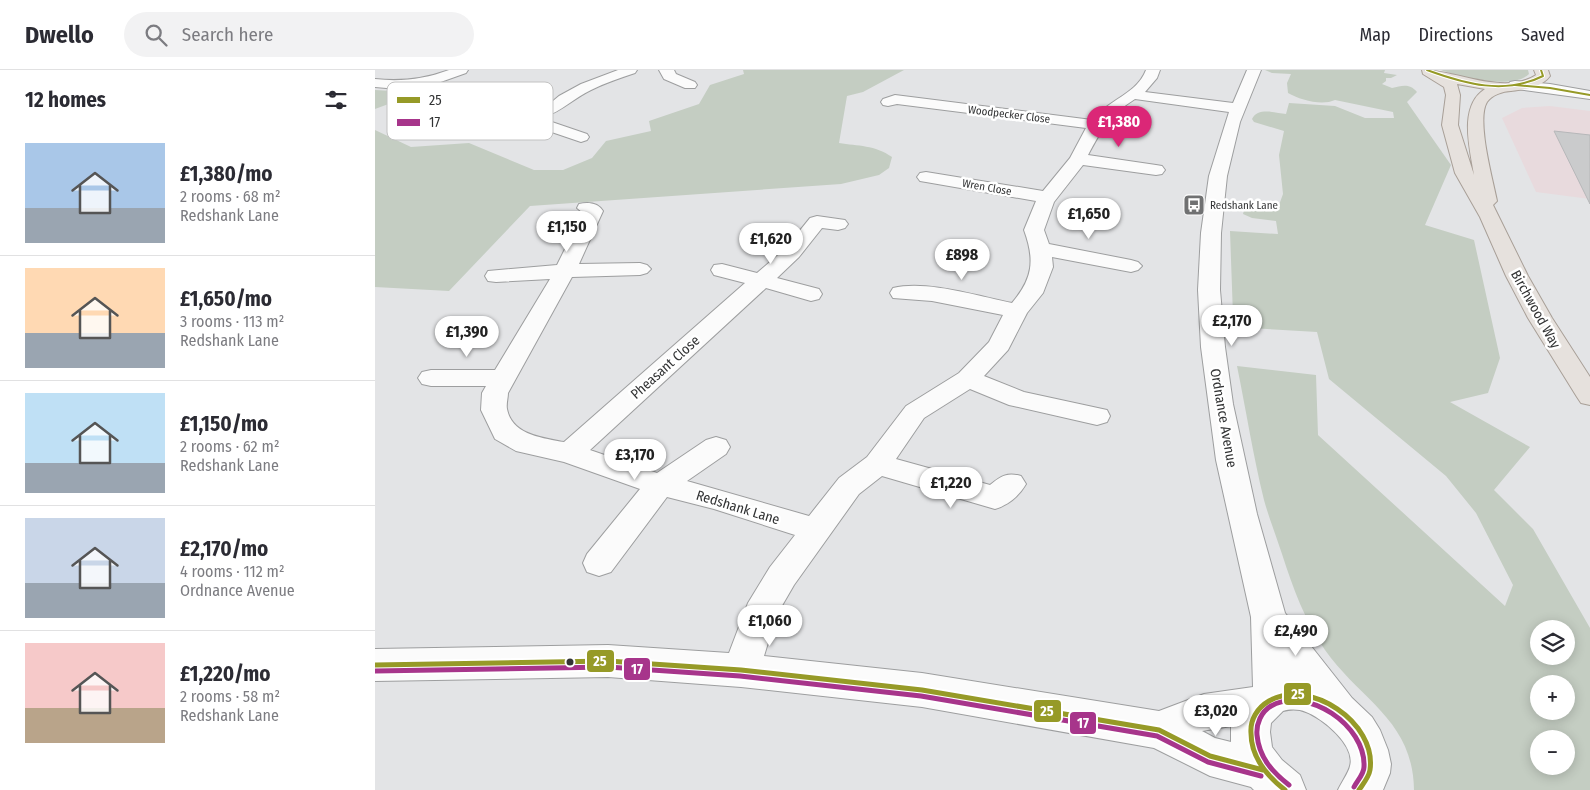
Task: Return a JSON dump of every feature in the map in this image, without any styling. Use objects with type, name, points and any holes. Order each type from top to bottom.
[{"type":"main road","name":"Birchwood Way","points":[[1428,70],[1451,86],[1453,95],[1450,125],[1464,173],[1490,217],[1535,310],[1590,397]]},
{"type":"main road","points":[[1428,70],[1441,76],[1474,83],[1512,86]]},
{"type":"main road","name":"Birchwood Way","points":[[1490,217],[1476,132],[1476,110],[1480,100],[1486,94],[1539,80],[1543,76],[1541,70]]},
{"type":"street","points":[[419,82],[444,77],[461,70]]},
{"type":"street","points":[[553,107],[578,91],[630,70]]},
{"type":"street","points":[[666,70],[669,72],[669,76],[689,86]]},
{"type":"street","points":[[741,670],[760,613],[782,576],[849,486],[877,464],[915,412],[969,378],[999,345],[1017,311],[1032,293],[1042,267],[1041,249],[1034,230],[1039,212],[1048,197],[1078,159],[1087,140],[1105,113],[1134,95],[1152,76],[1153,70]]},
{"type":"street","name":"Ordnance Avenue","points":[[1254,70],[1236,108],[1223,149],[1212,220],[1210,272],[1212,342],[1221,417],[1242,515],[1269,620],[1267,700]]},
{"type":"street","points":[[1575,78],[1590,83]]},
{"type":"street","points":[[1512,86],[1550,88],[1590,95]]},
{"type":"street","points":[[578,91],[604,98]]},
{"type":"street","points":[[1134,95],[1236,108]]},
{"type":"street","name":"Woodpecker Close","points":[[888,102],[895,99],[955,102],[1098,125]]},
{"type":"street","name":"Woodpecker Close","points":[[933,120],[955,102]]},
{"type":"street","points":[[553,128],[570,130],[586,137],[561,142]]},
{"type":"street","points":[[1078,159],[1155,170]]},
{"type":"street","name":"Wren Close","points":[[923,175],[1048,197]]},
{"type":"street","name":"Redshank Lane","points":[[586,208],[593,211],[565,271],[495,393],[494,410],[505,432],[526,444],[569,453],[660,485],[716,498],[816,530]]},
{"type":"street","name":"Pheasant Close","points":[[569,453],[792,254],[817,222],[838,224]]},
{"type":"street","points":[[1041,249],[1131,266]]},
{"type":"street","points":[[496,276],[565,271],[640,269]]},
{"type":"street","points":[[722,270],[811,294]]},
{"type":"street","points":[[901,293],[932,294],[1017,311]]},
{"type":"street","points":[[431,378],[503,378]]},
{"type":"street","points":[[969,378],[1018,399],[1097,416]]},
{"type":"street","points":[[599,563],[660,485],[716,447]]},
{"type":"street","points":[[877,464],[995,498],[1011,484]]},
{"type":"street","name":"Ordnance Avenue","points":[[1269,620],[1339,709]]},
{"type":"street","points":[[376,667],[608,661],[741,670],[922,690],[1159,730],[1210,756],[1277,784]]},
{"type":"street","points":[[1159,730],[1204,712],[1267,700],[1287,693],[1304,694],[1322,699],[1339,709],[1353,722],[1363,737],[1370,754],[1367,783]]},
{"type":"street","points":[[1267,700],[1253,716],[1249,732],[1253,751],[1277,784]]},
{"type":"shaded area","points":[[743,70],[904,70],[863,92],[847,96],[839,143],[866,147],[886,153],[892,157],[889,168],[879,175],[841,184],[530,206],[449,291],[375,287],[375,130],[387,136],[387,140],[396,140],[411,147],[469,143],[534,170],[563,170],[592,158],[606,141],[651,131],[649,121],[699,104],[710,85],[744,74]]},
{"type":"shaded area","points":[[1265,70],[1385,70],[1384,73],[1397,75],[1386,78],[1386,81],[1382,84],[1392,88],[1408,86],[1417,92],[1407,102],[1451,165],[1425,225],[1474,240],[1500,358],[1488,393],[1450,402],[1530,447],[1494,490],[1533,529],[1590,628],[1590,790],[1414,790],[1411,766],[1405,746],[1395,728],[1339,668],[1325,650],[1311,628],[1300,604],[1264,500],[1237,366],[1316,375],[1318,435],[1505,606],[1513,585],[1476,513],[1446,476],[1329,379],[1317,332],[1249,328],[1233,316],[1230,231],[1278,234],[1276,221],[1252,218],[1243,214],[1246,203],[1253,201],[1279,205],[1283,194],[1279,155],[1284,131],[1254,122],[1252,119],[1255,115],[1262,112],[1286,114],[1289,103],[1335,106],[1365,118],[1394,118],[1393,112],[1335,100],[1318,102],[1299,98],[1288,93],[1287,83],[1291,74],[1272,73]]},
{"type":"shaded area","points":[[1441,70],[1528,70],[1529,74],[1521,79],[1499,82],[1473,79]]},
{"type":"shaded area","points":[[375,90],[387,91],[387,105],[375,109]]},
{"type":"shaded area","points":[[1550,106],[1590,111],[1590,199],[1536,192],[1502,118],[1522,108]]},
{"type":"building","points":[[1554,131],[1590,135],[1590,204]]},
{"type":"transit line","name":"25","points":[[1427,70],[1470,83],[1501,87],[1516,86],[1530,82],[1543,76],[1541,70]]},
{"type":"transit line","name":"25","points":[[1515,85],[1550,88],[1590,95]]},
{"type":"transit line","name":"25","points":[[375,665],[608,661],[741,670],[922,690],[1159,730],[1210,756],[1263,770]]},
{"type":"transit line","name":"17","points":[[375,671],[608,667],[740,676],[921,696],[1157,736],[1208,762],[1261,776]]},
{"type":"transit line","name":"25","points":[[1285,790],[1267,774],[1258,761],[1252,746],[1251,728],[1257,711],[1264,704],[1279,695],[1297,694],[1316,698],[1334,707],[1350,720],[1363,736],[1370,753],[1370,770],[1359,790]]},
{"type":"transit line","name":"17","points":[[1289,785],[1277,775],[1263,757],[1258,743],[1257,727],[1261,717],[1268,708],[1282,701],[1297,699],[1314,704],[1330,712],[1356,737],[1363,752],[1364,767],[1354,787]]},
{"type":"place","name":"Redshank Lane","points":[[1194,205]]}]
